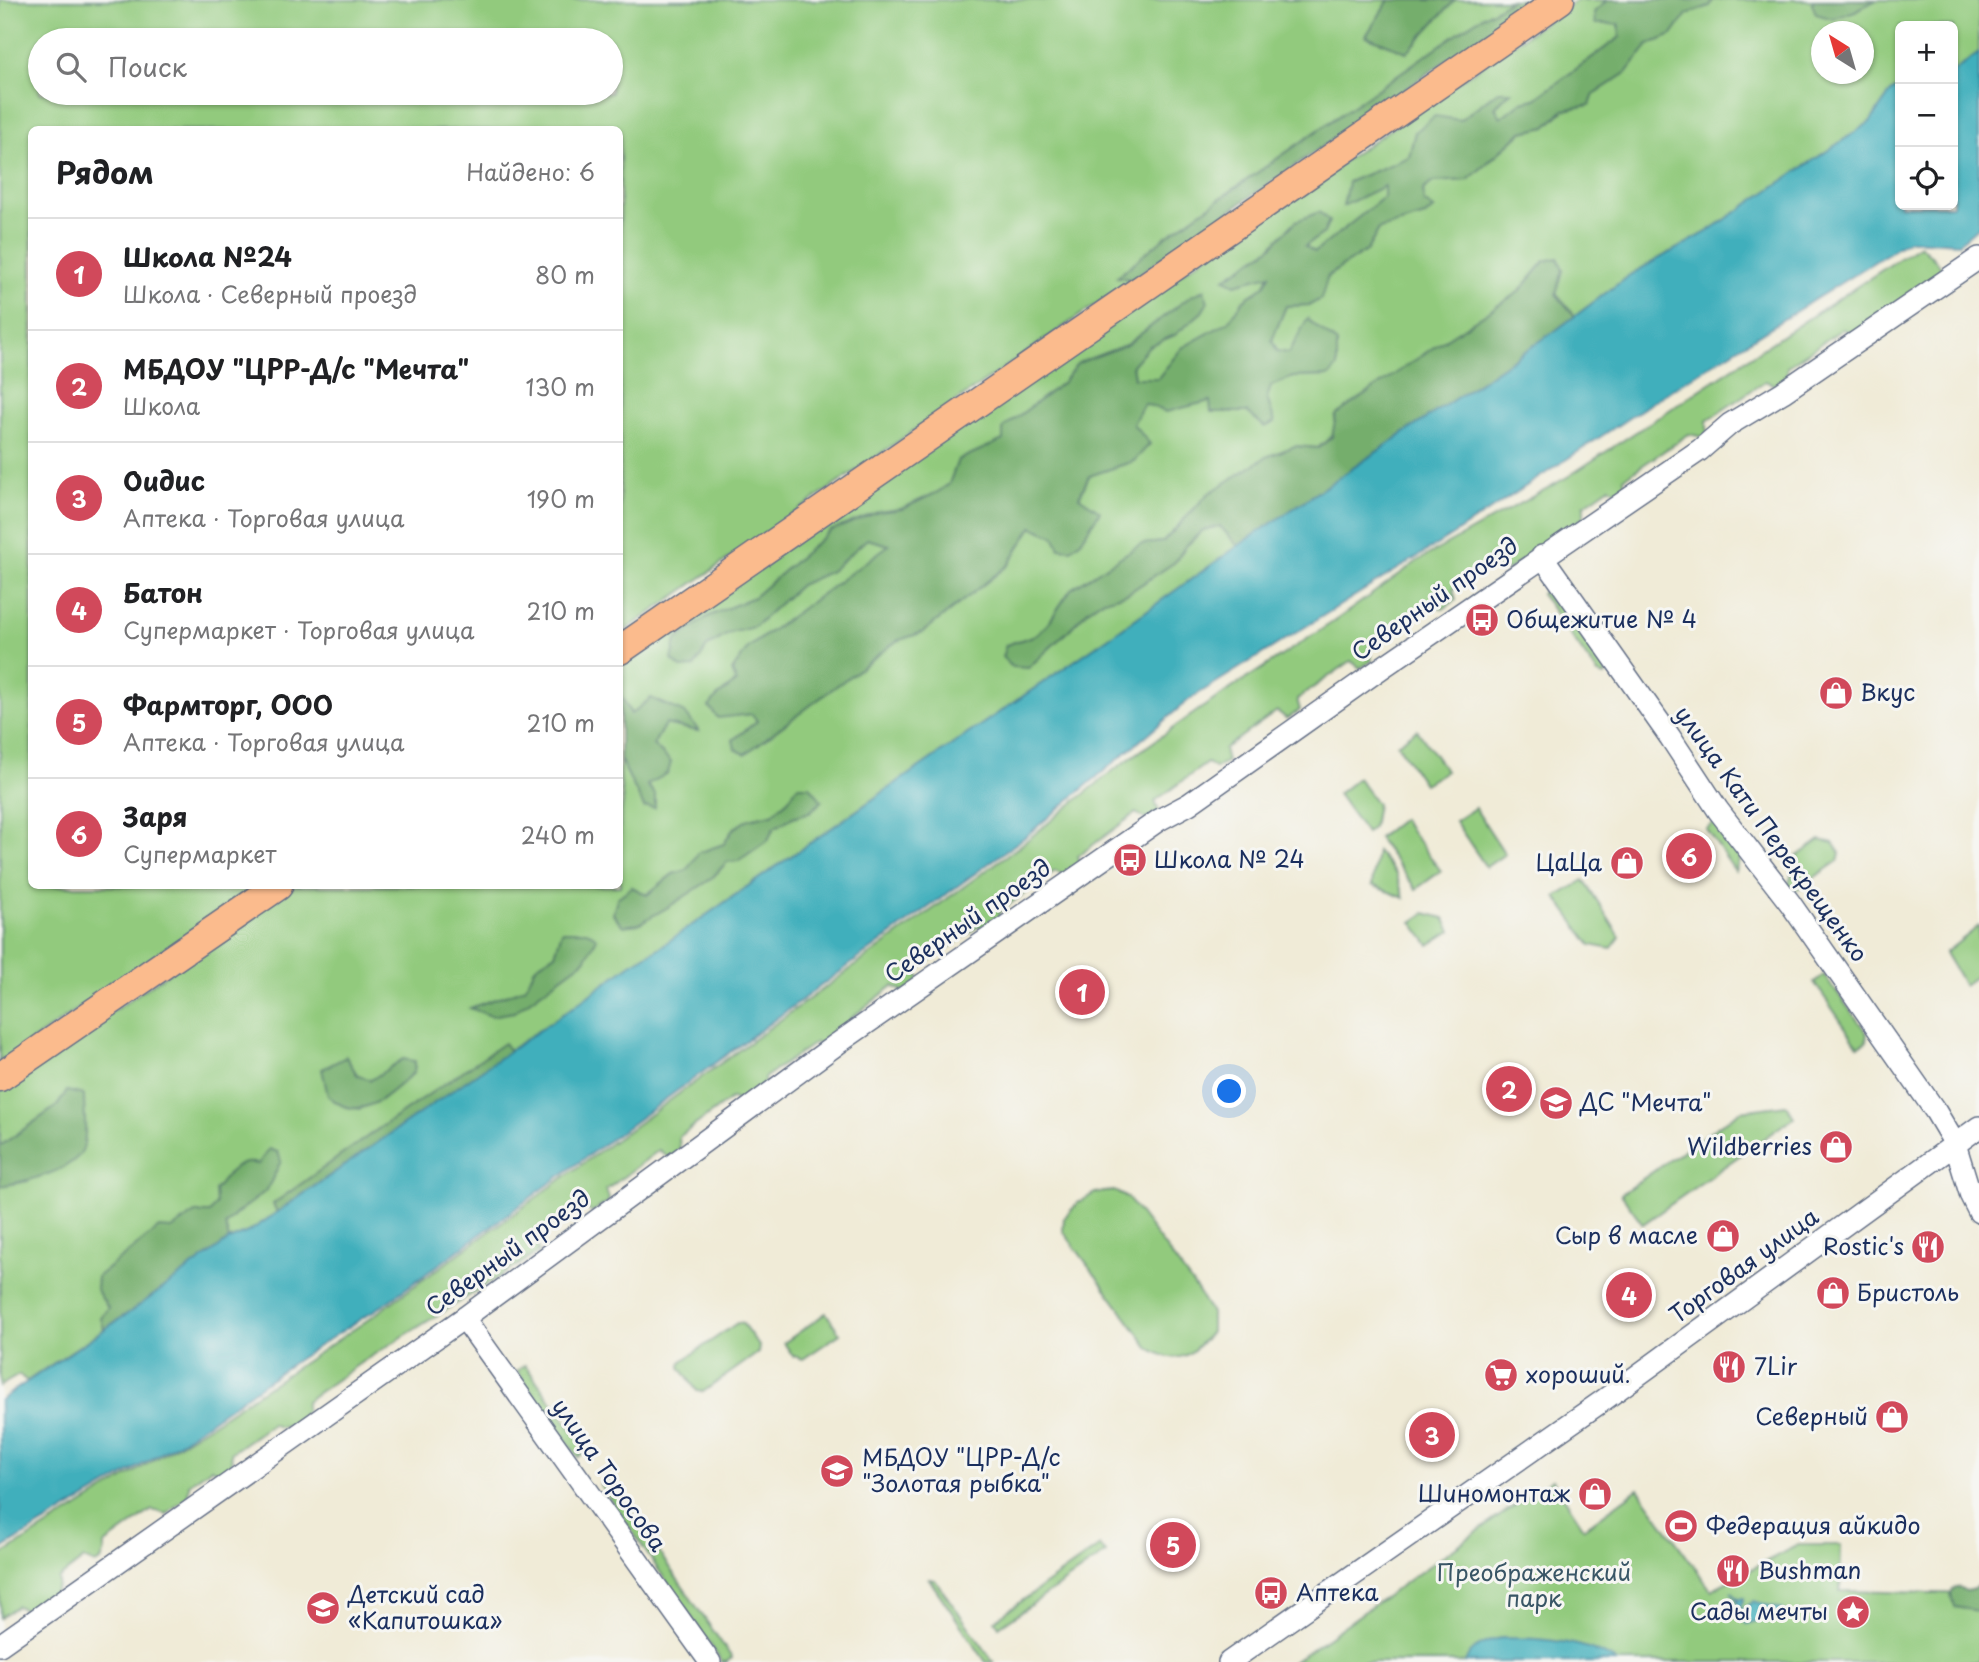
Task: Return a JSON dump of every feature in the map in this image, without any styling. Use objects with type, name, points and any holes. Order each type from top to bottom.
[{"type":"main road","points":[[623,648],[1560,0]]},
{"type":"main road","points":[[0,1077],[274,889]]},
{"type":"street","name":"Северный проезд","points":[[0,1646],[464,1318],[828,1050],[1159,820],[1189,804],[1542,556],[1700,450],[1730,424],[1793,385],[1979,258]]},
{"type":"street","name":"улица Кати Перекрещенко","points":[[1542,556],[1670,737],[1718,810],[1798,914],[1936,1112],[1955,1144],[1979,1212]]},
{"type":"street","name":"Торговая улица","points":[[1229,1662],[1601,1402],[1979,1127]]},
{"type":"street","name":"улица Кати Перекрещенко","points":[[1955,1144],[1979,1168]]},
{"type":"street","name":"улица Торосова","points":[[464,1318],[710,1662]]},
{"type":"green space","points":[[0,0],[1389,0],[1366,36],[1407,52],[1455,0],[1511,0],[1475,21],[1165,237],[1118,277],[1131,280],[623,632],[623,126],[28,126],[28,889],[252,889],[0,1063]]},
{"type":"green space","points":[[1389,0],[1455,0],[1407,52],[1366,36]]},
{"type":"green space","points":[[1511,0],[1533,0],[1132,279],[1117,277],[1165,237],[1475,21]]},
{"type":"green space","points":[[1577,0],[1608,0],[1603,3],[1619,24],[1620,37],[1535,99],[1522,102],[1501,118],[1495,107],[1510,92],[1498,91],[1460,120],[1415,132],[1409,157],[1348,182],[1385,185],[1384,197],[1315,253],[1305,246],[1324,232],[1329,221],[1296,221],[1270,248],[1225,278],[1235,284],[1271,274],[1264,286],[1244,300],[1228,322],[1182,348],[1158,378],[1134,378],[1132,365],[1148,346],[1175,335],[1204,290],[1191,296],[1126,345],[1078,363],[1062,383],[1003,428],[1004,440],[958,460],[949,484],[938,492],[901,509],[878,512],[830,531],[754,597],[707,617],[694,667],[707,647],[730,633],[754,627],[800,585],[831,571],[867,539],[890,545],[748,648],[736,682],[717,697],[718,717],[752,714],[757,721],[733,740],[745,754],[897,640],[923,632],[1008,565],[1032,527],[1055,536],[1079,498],[1089,476],[1134,461],[1132,424],[1144,403],[1166,412],[1211,400],[1212,412],[1248,412],[1267,398],[1270,386],[1293,377],[1330,376],[1308,319],[1289,354],[1277,351],[1272,340],[1286,306],[1310,305],[1328,276],[1367,250],[1379,229],[1425,216],[1434,209],[1424,202],[1423,189],[1433,182],[1468,180],[1522,132],[1546,127],[1564,110],[1590,105],[1594,94],[1625,74],[1648,45],[1672,35],[1687,14],[1710,6],[1713,0],[1814,0],[1812,3],[1855,11],[1876,0],[1979,0],[1979,53],[1958,68],[1958,21],[1895,21],[1895,89],[1870,122],[1707,232],[1631,274],[1575,316],[1556,294],[1563,270],[1559,259],[1545,261],[1520,291],[1434,347],[1318,448],[1295,446],[1208,494],[1163,542],[1141,545],[1071,589],[1047,625],[1036,635],[1006,645],[1028,668],[1088,610],[1101,601],[1128,593],[1175,562],[1185,547],[1203,530],[1220,526],[1238,546],[510,1050],[503,1044],[371,1134],[273,1204],[277,1212],[250,1231],[229,1240],[225,1225],[255,1200],[258,1164],[210,1213],[195,1213],[96,1289],[108,1308],[101,1318],[104,1329],[27,1381],[19,1375],[0,1386],[0,1186],[28,1181],[67,1091],[57,1106],[0,1146],[0,1089],[291,889],[623,889],[623,765],[644,807],[647,785],[671,762],[653,745],[665,724],[698,731],[631,714],[623,699],[623,659]],"holes":[[[798,786],[822,801],[810,812],[793,817],[774,828],[727,862],[711,879],[638,924],[632,887],[646,895],[673,874],[688,870],[698,853],[724,844],[733,829],[749,819],[772,814],[788,800]],[[555,954],[514,1012],[471,1009],[525,988],[536,966]],[[346,1057],[358,1076],[371,1081],[403,1059],[415,1062],[414,1073],[381,1100],[360,1109],[345,1107]]]},
{"type":"green space","points":[[1608,0],[1713,0],[1710,6],[1687,14],[1672,35],[1648,45],[1625,74],[1594,94],[1590,105],[1564,110],[1546,127],[1522,132],[1468,180],[1433,182],[1423,190],[1424,202],[1434,209],[1425,216],[1379,229],[1367,250],[1328,276],[1321,299],[1310,305],[1286,306],[1272,340],[1277,351],[1289,353],[1307,319],[1337,343],[1337,367],[1330,376],[1293,377],[1271,386],[1267,398],[1275,422],[1265,427],[1247,412],[1211,412],[1210,401],[1166,412],[1144,403],[1133,424],[1150,444],[1134,461],[1089,476],[1079,497],[1100,511],[1081,541],[1071,549],[1060,548],[1054,536],[1032,527],[1008,565],[923,632],[897,641],[745,754],[735,749],[733,740],[757,721],[752,714],[718,718],[709,707],[736,682],[732,671],[748,648],[889,545],[867,539],[831,571],[800,585],[754,627],[730,633],[708,646],[694,667],[681,668],[672,660],[676,640],[707,617],[754,597],[830,531],[878,512],[902,509],[938,492],[949,484],[958,460],[1003,440],[1003,428],[1062,383],[1078,363],[1126,345],[1191,296],[1204,290],[1208,302],[1202,312],[1175,335],[1149,346],[1132,365],[1134,378],[1158,378],[1182,348],[1228,322],[1244,300],[1264,286],[1270,275],[1235,284],[1225,279],[1270,248],[1296,221],[1319,212],[1329,221],[1324,233],[1305,246],[1315,252],[1384,197],[1384,186],[1343,206],[1348,182],[1409,157],[1415,132],[1435,116],[1460,120],[1498,91],[1511,91],[1495,107],[1501,117],[1522,102],[1535,99],[1620,37],[1619,24],[1595,24],[1594,12]]},
{"type":"green space","points":[[1814,0],[1876,0],[1833,19],[1816,14],[1812,3]]},
{"type":"green space","points":[[1920,245],[1945,270],[1855,333],[1842,329],[1787,367],[1787,379],[1778,386],[1765,381],[1707,421],[1707,434],[1702,437],[1689,434],[1624,478],[1625,490],[1620,493],[1610,487],[1584,505],[1584,517],[1508,570],[1489,566],[1453,589],[1456,600],[1443,609],[1433,603],[1369,649],[1372,661],[1360,668],[1351,661],[1297,699],[1300,710],[1287,719],[1277,711],[1224,749],[1227,761],[1215,768],[1207,763],[1155,801],[1159,812],[1147,820],[1136,813],[1078,856],[1081,865],[1065,876],[1055,871],[999,912],[1001,923],[988,932],[979,926],[917,970],[920,982],[904,992],[893,986],[850,1019],[852,1028],[823,1049],[816,1042],[764,1078],[765,1089],[743,1104],[732,1098],[679,1137],[680,1150],[669,1158],[659,1150],[606,1190],[608,1202],[592,1212],[582,1206],[535,1238],[539,1252],[362,1362],[306,1401],[306,1411],[295,1422],[282,1427],[272,1424],[231,1453],[231,1463],[227,1469],[221,1472],[211,1468],[189,1484],[188,1495],[167,1514],[152,1510],[104,1545],[101,1561],[95,1564],[84,1559],[58,1579],[56,1590],[43,1602],[27,1611],[17,1606],[0,1618],[0,1556],[210,1425],[366,1321],[1021,845],[1115,769],[1200,709],[1336,620],[1419,560],[1569,476]]},
{"type":"green space","points":[[1558,258],[1563,270],[1556,294],[1575,316],[1555,331],[1238,546],[1220,526],[1203,530],[1185,547],[1175,562],[1128,593],[1101,601],[1088,610],[1028,668],[1012,667],[1002,657],[1006,645],[1036,635],[1047,625],[1071,589],[1141,544],[1163,542],[1208,494],[1266,457],[1295,446],[1318,448],[1332,437],[1336,415],[1520,291],[1545,261]]},
{"type":"green space","points":[[1550,587],[1609,667],[1605,676],[1598,674],[1541,593]]},
{"type":"green space","points":[[651,698],[685,713],[699,731],[665,724],[653,745],[671,762],[668,773],[647,785],[655,794],[655,808],[644,807],[623,765],[623,699],[631,714]]},
{"type":"green space","points":[[1417,730],[1446,771],[1424,784],[1397,744]]},
{"type":"green space","points":[[1358,778],[1377,804],[1373,827],[1366,833],[1338,794]]},
{"type":"green space","points":[[798,786],[810,786],[822,801],[810,812],[793,817],[774,828],[768,840],[738,861],[727,862],[711,879],[638,924],[623,926],[613,914],[617,898],[632,887],[647,895],[673,874],[687,870],[698,853],[724,844],[733,829],[749,819],[772,814],[788,800]]},
{"type":"green space","points":[[1475,808],[1505,854],[1486,867],[1455,821]]},
{"type":"green space","points":[[1402,819],[1441,871],[1416,889],[1378,838]]},
{"type":"green space","points":[[1715,822],[1741,856],[1735,871],[1706,829]]},
{"type":"green space","points":[[1820,840],[1833,843],[1840,853],[1838,861],[1795,891],[1786,891],[1794,868],[1789,862]]},
{"type":"green space","points":[[1377,851],[1396,874],[1404,898],[1372,885]]},
{"type":"green space","points":[[1584,880],[1620,937],[1611,949],[1591,945],[1556,897]]},
{"type":"green space","points":[[1425,913],[1444,918],[1451,931],[1429,945],[1412,922]]},
{"type":"green space","points":[[1979,926],[1979,974],[1964,985],[1945,953]]},
{"type":"green space","points":[[562,931],[587,931],[597,938],[585,960],[514,1012],[491,1016],[470,1008],[525,988],[536,966],[555,954]]},
{"type":"green space","points":[[1824,975],[1867,1033],[1866,1042],[1858,1046],[1814,982]]},
{"type":"green space","points":[[504,1043],[510,1051],[277,1212],[273,1204]]},
{"type":"green space","points":[[346,1057],[358,1076],[371,1080],[403,1059],[415,1061],[414,1072],[375,1103],[366,1107],[347,1107],[328,1096],[322,1069]]},
{"type":"green space","points":[[67,1091],[84,1095],[85,1132],[80,1153],[73,1161],[49,1174],[0,1186],[0,1146],[57,1106]]},
{"type":"green space","points":[[1786,1105],[1794,1117],[1643,1224],[1621,1194],[1740,1111]]},
{"type":"green space","points":[[269,1149],[278,1152],[281,1161],[267,1190],[225,1225],[229,1240],[104,1329],[101,1318],[108,1308],[96,1289],[97,1277],[159,1228],[172,1229],[195,1213],[210,1213],[216,1204],[215,1190],[229,1174],[244,1163],[258,1164]]},
{"type":"green space","points":[[1114,1191],[1128,1198],[1197,1290],[1211,1313],[1211,1332],[1190,1353],[1176,1358],[1159,1354],[1149,1348],[1063,1231],[1064,1218],[1078,1203],[1095,1193]]},
{"type":"green space","points":[[826,1313],[840,1334],[803,1359],[793,1356],[784,1343]]},
{"type":"green space","points":[[737,1323],[743,1324],[759,1346],[758,1353],[703,1392],[697,1391],[680,1367],[681,1362]]},
{"type":"green space","points":[[525,1365],[587,1450],[578,1457],[517,1371]]},
{"type":"green space","points":[[608,1479],[732,1658],[722,1662],[600,1485]]},
{"type":"green space","name":"Преображенский парк","points":[[1552,1479],[1584,1528],[1638,1489],[1711,1590],[1798,1545],[1841,1545],[1840,1591],[1979,1594],[1979,1662],[1293,1662]]},
{"type":"green space","points":[[1100,1546],[1106,1553],[999,1627],[995,1620]]},
{"type":"green space","points":[[929,1579],[935,1580],[994,1662],[986,1662]]},
{"type":"green space","points":[[1979,1584],[1979,1611],[1954,1607],[1951,1595],[1953,1589],[1959,1587],[1966,1591]]},
{"type":"water","points":[[1979,53],[1979,226],[1959,243],[1909,240],[1668,392],[1454,534],[1190,699],[1025,837],[386,1303],[297,1360],[183,1440],[0,1550],[0,1400],[136,1308],[229,1240],[250,1231],[631,964],[659,948],[1238,546],[1555,331],[1631,274],[1707,232],[1870,122],[1895,89],[1895,210],[1958,210],[1958,68]]},
{"type":"water","points":[[1731,1592],[1739,1599],[1744,1598],[1740,1608],[1742,1610],[1754,1601],[1783,1610],[1791,1616],[1781,1622],[1761,1620],[1746,1624],[1741,1616],[1742,1611],[1735,1610],[1738,1607],[1737,1600]]},
{"type":"water","points":[[1501,1638],[1546,1640],[1576,1645],[1617,1662],[1465,1662],[1471,1652],[1480,1646]]},
{"type":"place","name":"Общежитие № 4","points":[[1482,620]]},
{"type":"place","name":"Вкус","points":[[1836,693]]},
{"type":"place","name":"Заря","points":[[1689,856]]},
{"type":"place","name":"Школа № 24","points":[[1130,860]]},
{"type":"place","name":"ЦаЦа","points":[[1627,863]]},
{"type":"place","name":"Школа №24","points":[[1082,992]]},
{"type":"place","name":"МБДОУ \"ЦРР-Д/с \"Мечта\"","points":[[1509,1089]]},
{"type":"place","name":"ДС \"Мечта\"","points":[[1556,1103]]},
{"type":"place","name":"Wildberries","points":[[1836,1147]]},
{"type":"place","name":"Сыр в масле","points":[[1723,1236]]},
{"type":"place","name":"Rostic's","points":[[1928,1247]]},
{"type":"place","name":"Бристоль","points":[[1833,1293]]},
{"type":"place","name":"Батон","points":[[1629,1295]]},
{"type":"place","name":"7Lir","points":[[1729,1367]]},
{"type":"place","name":"хороший.","points":[[1501,1375]]},
{"type":"place","name":"Северный","points":[[1892,1417]]},
{"type":"place","name":"Оидис","points":[[1432,1435]]},
{"type":"place","name":"МБДОУ \"ЦРР-Д/с \"Золотая рыбка\"","points":[[837,1471]]},
{"type":"place","name":"Шиномонтаж","points":[[1595,1494]]},
{"type":"place","name":"Федерация айкидо","points":[[1681,1526]]},
{"type":"place","name":"Фармторг, ООО","points":[[1173,1545]]},
{"type":"place","name":"Bushman","points":[[1733,1571]]},
{"type":"place","name":"Аптека","points":[[1271,1593]]},
{"type":"place","name":"Детский сад «Капитошка»","points":[[323,1608]]},
{"type":"place","name":"Сады мечты","points":[[1853,1612]]}]
